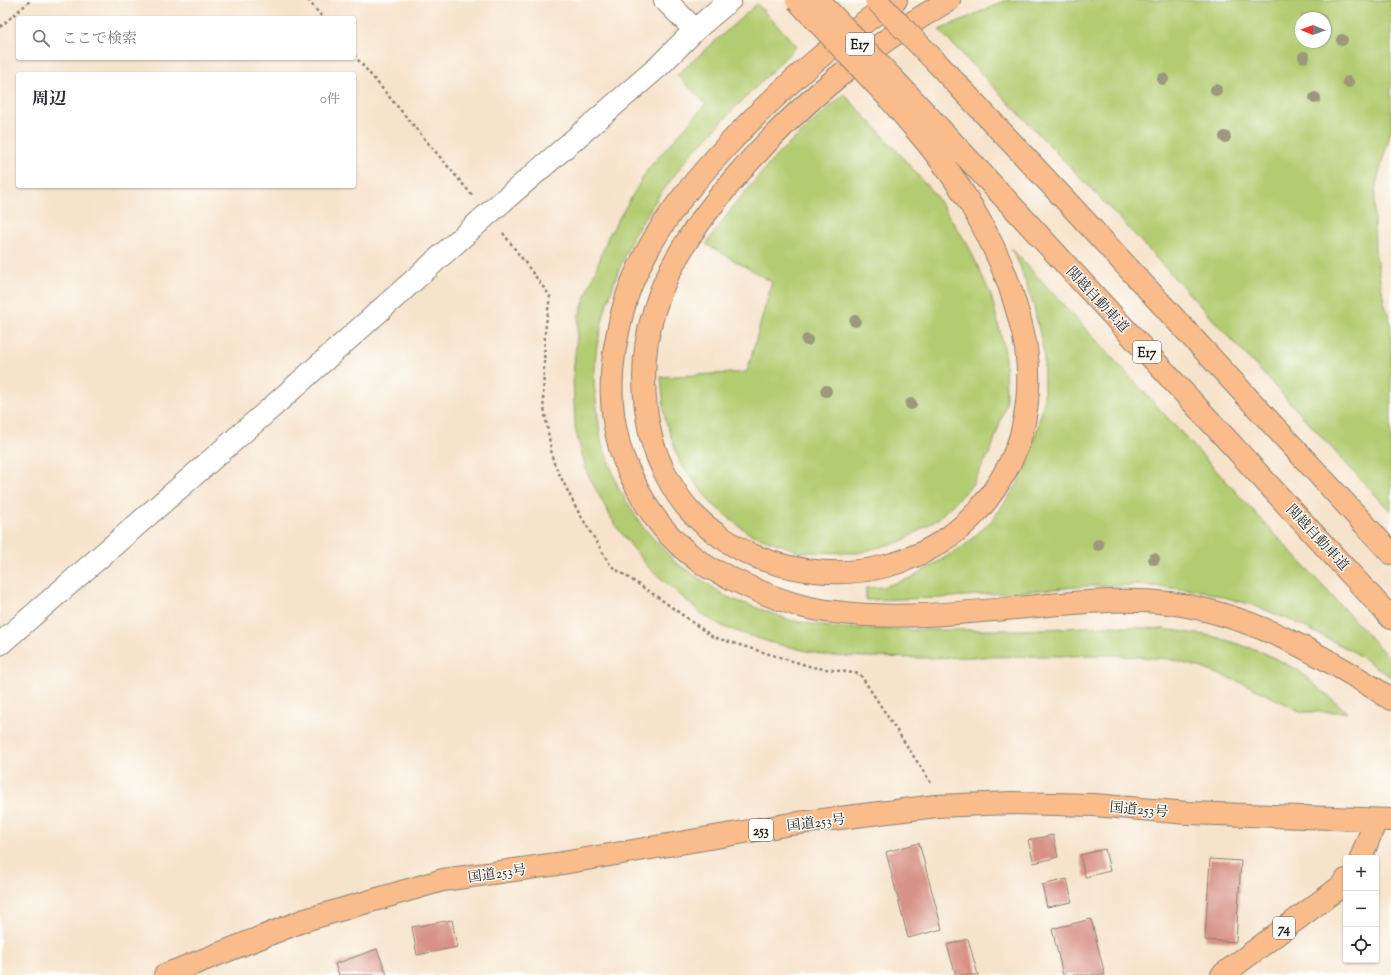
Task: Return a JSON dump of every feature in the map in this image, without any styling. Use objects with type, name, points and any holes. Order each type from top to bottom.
[{"type":"main road","points":[[797,0],[894,91],[925,141],[958,184],[983,225],[1003,269],[1020,318],[1027,357],[1028,396],[1022,435],[1006,473],[983,507],[957,532],[927,552],[894,564],[858,572],[823,573],[789,567],[755,557],[721,538],[691,512],[671,484],[655,452],[647,419],[643,383],[646,347],[654,308],[667,276],[685,243],[716,200],[753,157],[789,119],[827,85],[884,41],[949,0]]},
{"type":"main road","name":"関越自動車道","points":[[818,0],[894,91],[1216,426],[1391,618]]},
{"type":"main road","points":[[876,0],[1076,212],[1391,553]]},
{"type":"main road","points":[[896,0],[859,25],[809,66],[772,100],[702,172],[674,206],[650,245],[632,281],[619,324],[612,366],[612,403],[618,441],[632,479],[652,515],[676,542],[707,566],[742,584],[777,598],[805,606],[836,612],[876,615],[970,612],[1085,602],[1128,601],[1168,603],[1243,620],[1324,657],[1391,699]]},
{"type":"main road","name":"国道253号","points":[[165,975],[306,920],[443,880],[557,864],[799,824],[936,806],[1012,803],[1094,805],[1188,813],[1383,820]]},
{"type":"main road","points":[[1363,855],[1383,820]]},
{"type":"main road","name":"74","points":[[1222,975],[1343,884]]},
{"type":"street","points":[[665,0],[694,30]]},
{"type":"street","points":[[0,644],[270,408],[488,214],[658,67],[694,30],[730,0]]},
{"type":"path","points":[[0,27],[31,0]]},
{"type":"path","points":[[308,0],[321,16]]},
{"type":"path","points":[[356,57],[488,214]]},
{"type":"green space","points":[[1007,0],[1391,0],[1391,130],[1376,184],[1374,212],[1375,251],[1384,302],[1391,323],[1391,512],[1121,220],[939,30]]},
{"type":"green space","points":[[757,4],[797,46],[690,155],[660,194],[632,238],[616,277],[604,314],[596,350],[594,385],[601,441],[619,489],[642,526],[675,562],[727,597],[790,620],[837,628],[1019,630],[1111,626],[1163,629],[1212,636],[1260,651],[1298,670],[1347,712],[1302,712],[1243,683],[1199,667],[1168,659],[1111,655],[916,658],[828,656],[769,642],[724,627],[703,615],[648,567],[615,525],[587,473],[575,428],[573,376],[579,315],[608,237],[648,169],[706,104],[677,75]]},
{"type":"green space","points":[[844,94],[890,143],[935,195],[968,245],[991,295],[1005,352],[1006,404],[991,450],[972,485],[938,519],[902,541],[858,553],[800,552],[748,533],[711,503],[680,463],[665,419],[661,377],[747,372],[772,282],[706,244],[735,204],[778,154]]},
{"type":"green space","points":[[1011,248],[1391,660],[1391,677],[1354,652],[1293,621],[1253,605],[1202,591],[1140,585],[1089,586],[940,598],[866,600],[866,588],[883,587],[911,578],[964,546],[993,519],[1017,485],[1034,441],[1044,402],[1044,353],[1034,307],[1020,266]]},
{"type":"building","points":[[1053,835],[1058,857],[1034,863],[1028,840]]},
{"type":"building","points":[[919,843],[942,929],[908,938],[886,852]]},
{"type":"building","points":[[1105,849],[1110,871],[1085,877],[1080,855]]},
{"type":"building","points":[[1210,859],[1241,861],[1236,942],[1205,940]]},
{"type":"building","points":[[1067,879],[1072,902],[1047,907],[1042,885]]},
{"type":"building","points":[[1091,919],[1105,975],[1063,975],[1052,929]]},
{"type":"building","points":[[452,920],[457,947],[417,955],[412,927]]},
{"type":"building","points":[[968,939],[978,975],[956,975],[947,945]]},
{"type":"building","points":[[377,949],[387,975],[339,975],[335,964]]}]
